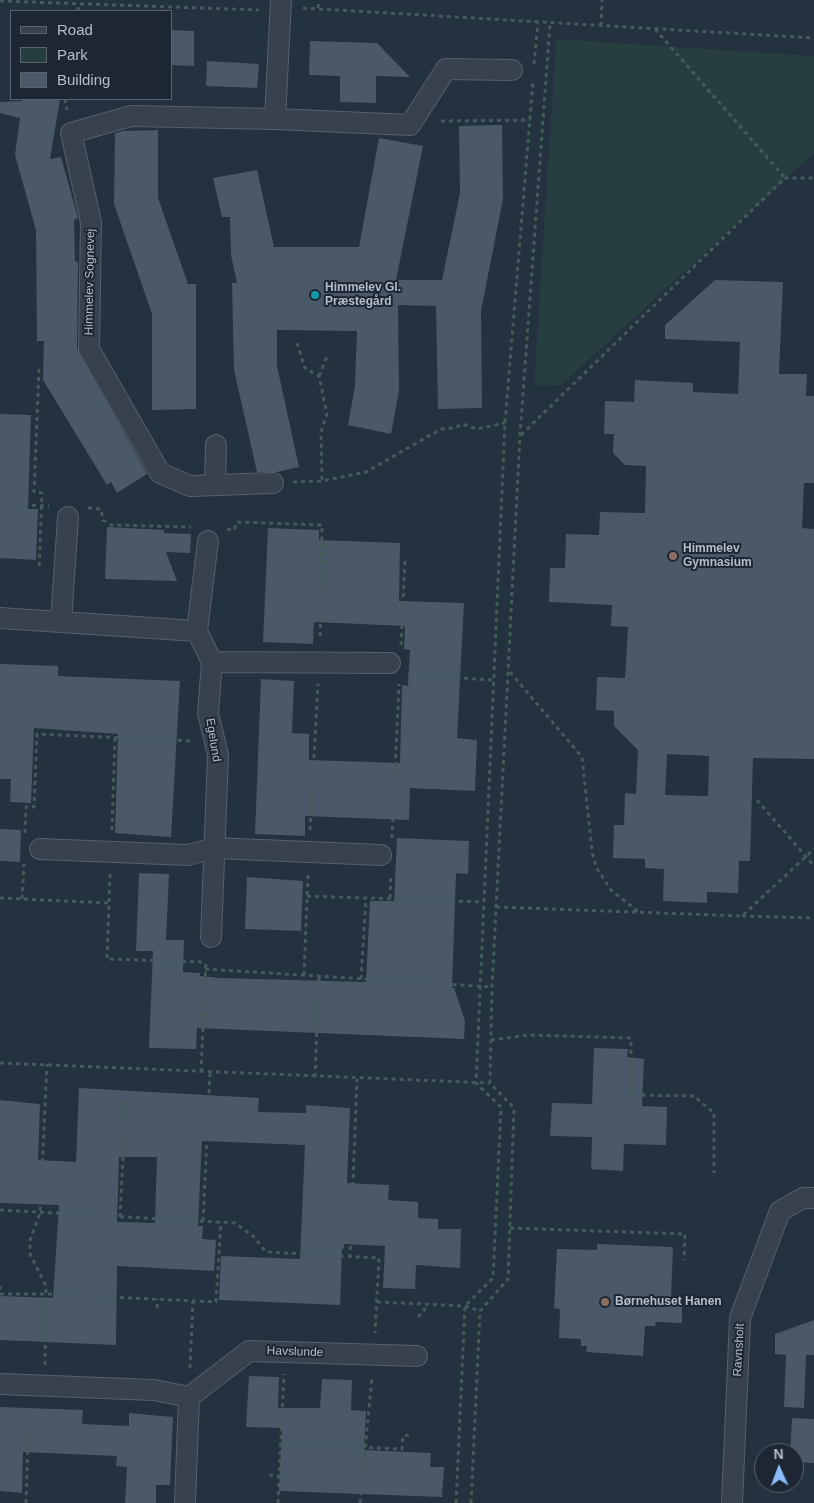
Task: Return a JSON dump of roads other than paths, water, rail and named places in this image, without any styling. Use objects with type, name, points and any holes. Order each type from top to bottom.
[{"type":"street","points":[[275,119],[281,5]]},
{"type":"street","name":"Himmelev Sognevej","points":[[272,484],[190,486],[160,473],[89,349],[91,222],[71,133],[131,116],[275,119],[410,125],[446,69],[512,70]]},
{"type":"street","points":[[215,486],[216,445]]},
{"type":"street","points":[[61,622],[68,510]]},
{"type":"street","points":[[209,532],[197,631],[212,662],[319,663],[395,658]]},
{"type":"street","points":[[0,618],[197,631]]},
{"type":"street","name":"Egelund","points":[[211,937],[218,755],[208,713],[212,662]]},
{"type":"street","points":[[30,849],[188,855],[214,848],[388,855]]},
{"type":"street","name":"Ravnsholt","points":[[732,1503],[740,1318],[780,1211],[803,1198],[814,1198]]},
{"type":"street","name":"Havslunde","points":[[189,1397],[249,1351],[417,1356]]},
{"type":"street","points":[[0,1384],[154,1390],[189,1397],[184,1503]]},
{"type":"place","name":"Himmelev Gl. Præstegård","points":[[315,295]]},
{"type":"place","name":"Himmelev Gymnasium","points":[[673,556]]},
{"type":"place","name":"Børnehuset Hanen","points":[[605,1302]]}]
